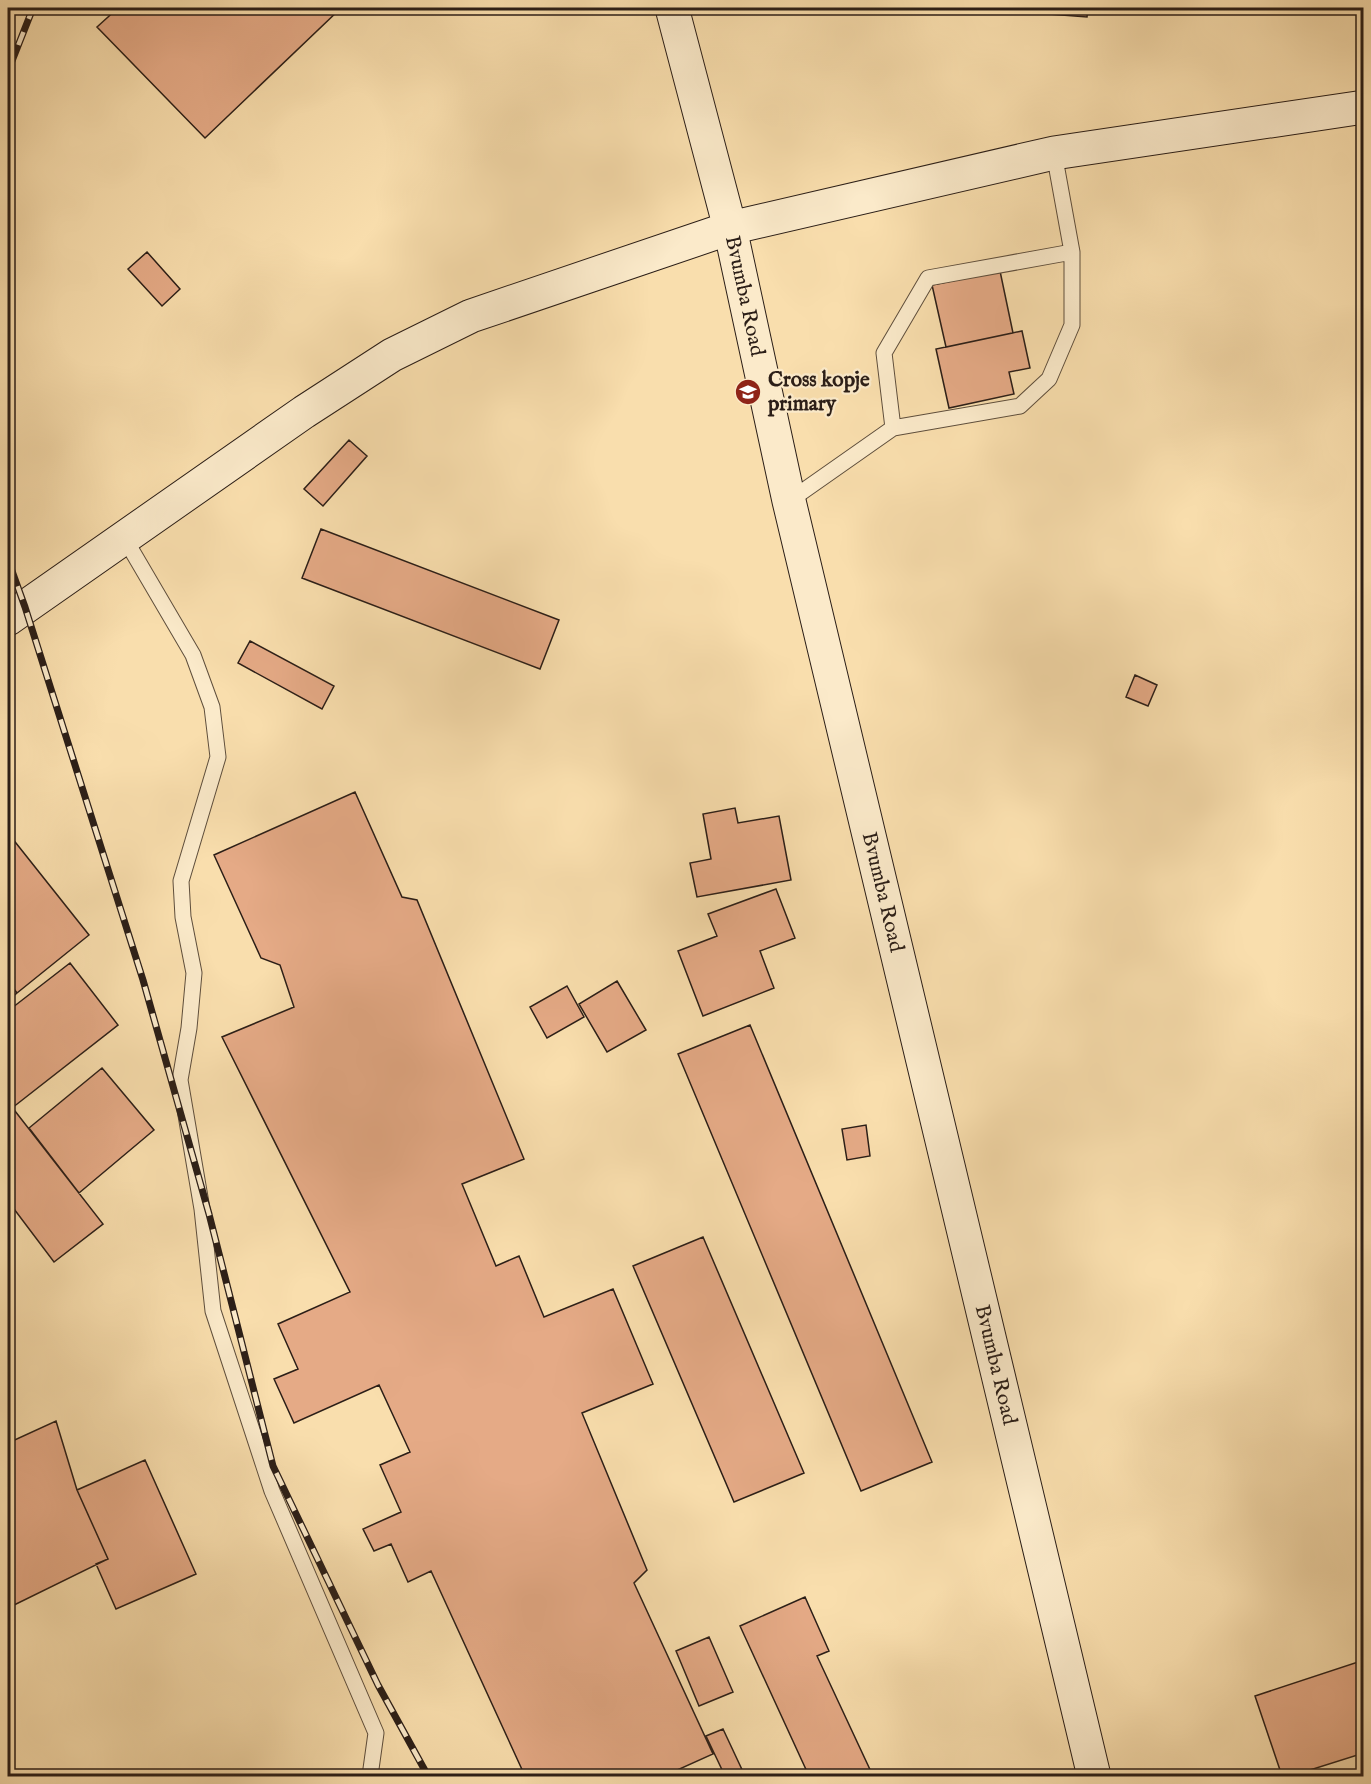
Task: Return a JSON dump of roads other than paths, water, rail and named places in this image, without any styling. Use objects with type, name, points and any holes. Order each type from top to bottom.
[{"type":"street","name":"Bvumba Road","points":[[672,8],[730,228],[789,501],[1094,1776]]},
{"type":"street","points":[[8,619],[304,412],[392,355],[471,316],[730,228],[1054,153],[1364,107]]},
{"type":"lane","points":[[789,501],[893,428],[1020,406],[1049,379],[1072,325],[1072,252],[1054,153]]},
{"type":"lane","points":[[893,428],[884,353],[928,278],[1072,252]]},
{"type":"lane","points":[[125,538],[193,655],[212,707],[218,757],[181,880],[183,917],[194,973],[189,1028],[180,1080],[202,1209],[213,1311],[272,1491],[375,1733],[370,1776]]},
{"type":"railway","points":[[8,71],[33,8]]},
{"type":"railway","points":[[8,560],[25,607],[143,980],[209,1214],[273,1466],[378,1685],[428,1776]]},
{"type":"place","name":"Cross kopje primary","points":[[748,392]]}]
